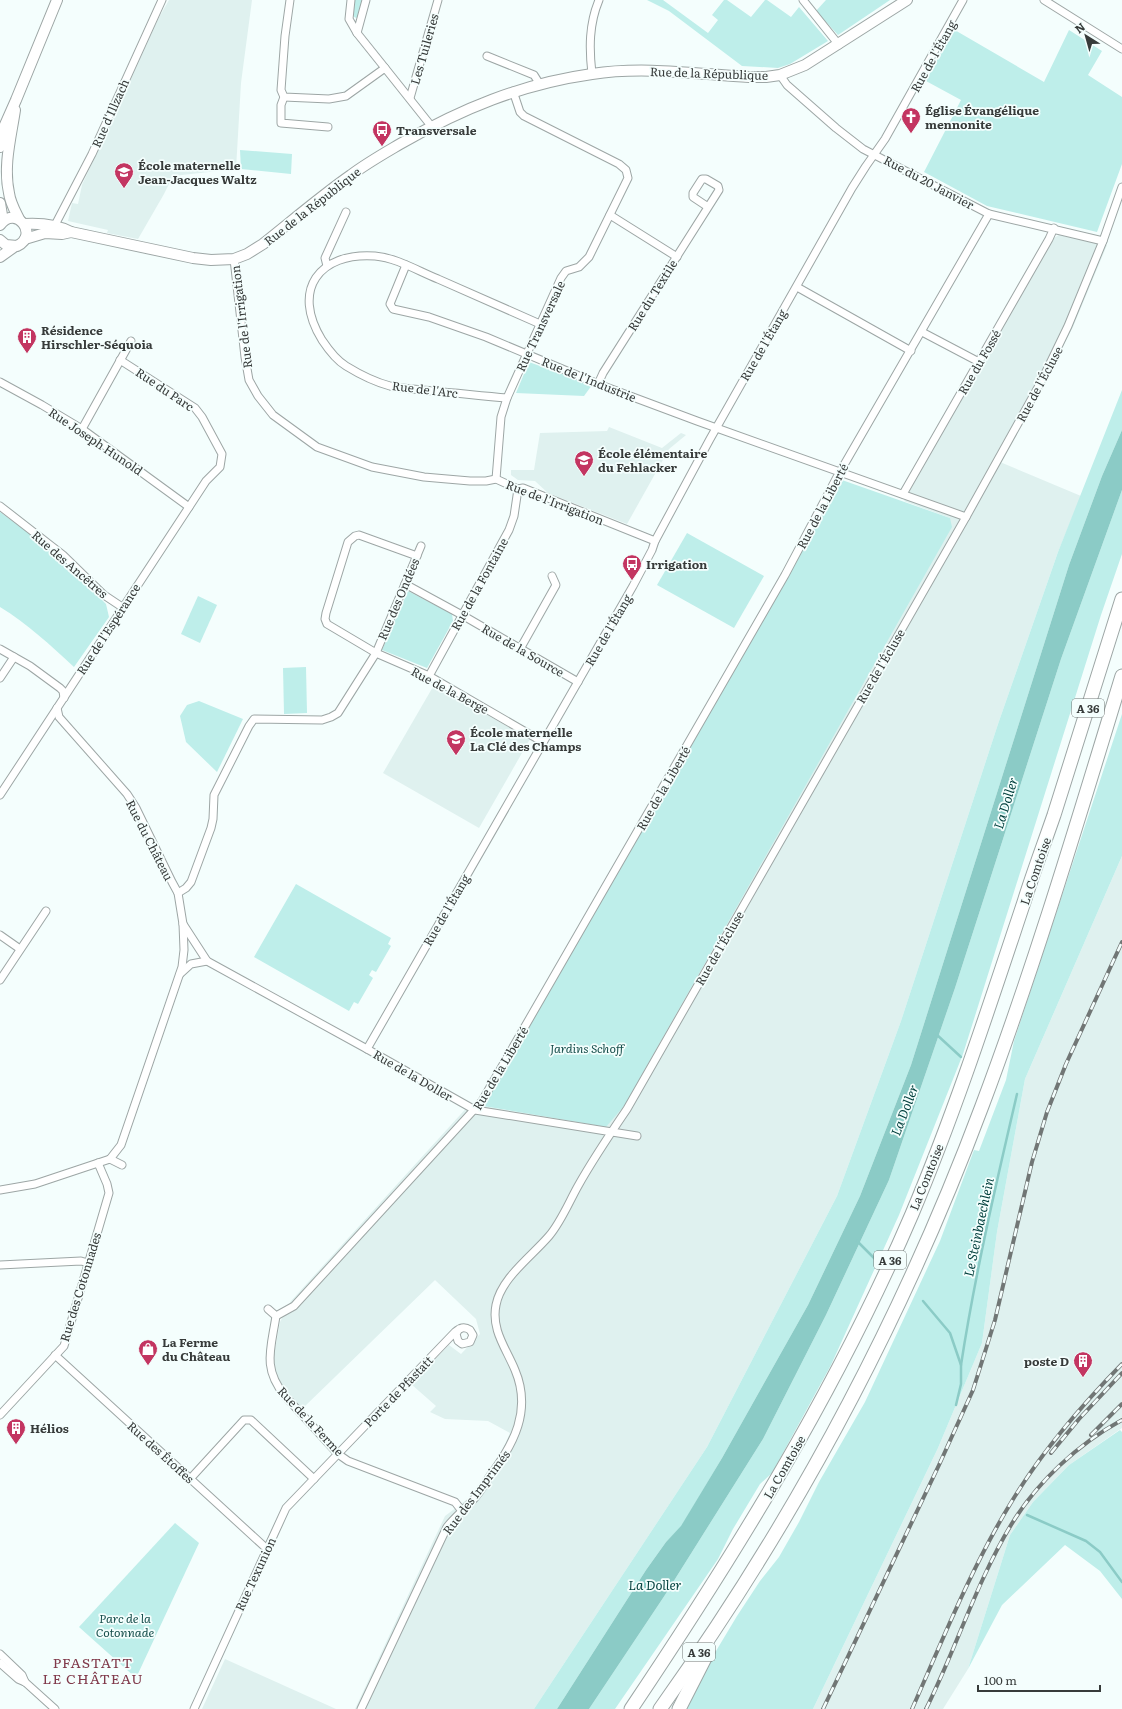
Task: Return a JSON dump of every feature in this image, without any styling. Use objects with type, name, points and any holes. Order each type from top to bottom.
[{"type":"highway","name":"La Comtoise","points":[[631,1709],[759,1511],[798,1444],[862,1320],[912,1214],[959,1096],[995,993],[1122,599]]},
{"type":"highway","name":"La Comtoise","points":[[660,1709],[737,1594],[786,1514],[852,1398],[897,1308],[933,1229],[982,1106],[1018,1004],[1122,676]]},
{"type":"highway","points":[[679,1709],[703,1661],[721,1632],[737,1594]]},
{"type":"main road","points":[[0,146],[4,127],[57,0]]},
{"type":"main road","name":"Rue de la République","points":[[1,223],[10,218],[21,222],[55,225],[71,232],[193,258],[222,260],[234,258],[247,254],[263,244],[352,174],[377,158],[432,126],[467,109],[513,91],[539,83],[592,74],[642,70],[749,77],[780,75],[805,65],[839,45],[907,0]]},
{"type":"main road","points":[[16,100],[8,154],[8,192],[21,222],[27,231],[25,239]]},
{"type":"main road","points":[[0,203],[1,223]]},
{"type":"main road","name":"Rue de la République","points":[[14,247],[25,239],[45,233],[62,234],[71,232]]},
{"type":"main road","points":[[0,240],[6,245],[14,247]]},
{"type":"main road","points":[[0,257],[14,247]]},
{"type":"street","name":"Rue d'Illzach","points":[[55,225],[92,154],[162,0]]},
{"type":"street","points":[[290,0],[285,36],[281,90],[284,97],[281,123],[328,127]]},
{"type":"street","name":"Les Tuileries","points":[[351,0],[349,19],[357,33],[432,126]]},
{"type":"street","points":[[357,33],[366,0]]},
{"type":"street","name":"Les Tuileries","points":[[410,98],[438,0]]},
{"type":"street","points":[[592,74],[590,35],[594,11],[599,0]]},
{"type":"street","points":[[803,0],[839,45]]},
{"type":"street","name":"Rue de l'Étang","points":[[367,1049],[633,586],[652,550],[655,541],[716,428],[852,188],[866,166],[876,154],[963,0]]},
{"type":"street","points":[[1044,0],[1122,49]]},
{"type":"street","points":[[487,56],[534,75],[539,83]]},
{"type":"street","points":[[284,97],[329,99],[346,96],[385,68]]},
{"type":"street","name":"Rue du 20 Janvier","points":[[780,75],[787,85],[836,128],[863,149],[876,154],[989,214],[1054,228],[1103,241]]},
{"type":"street","name":"Rue Transversale","points":[[496,479],[502,417],[507,398],[526,354],[561,278],[566,271],[579,267],[589,257],[628,178],[626,170],[619,164],[524,116],[520,112],[513,91]]},
{"type":"street","name":"Rue de l'Écluse","points":[[611,1132],[627,1109],[966,517],[1044,375],[1068,326],[1103,241],[1122,187]]},
{"type":"street","name":"Rue du Textile","points":[[598,384],[708,207]]},
{"type":"street","points":[[327,266],[325,258],[346,212]]},
{"type":"street","name":"Rue de la Liberté","points":[[276,1316],[294,1306],[482,1101],[785,575],[840,472],[989,214]]},
{"type":"street","points":[[610,215],[677,257]]},
{"type":"street","name":"Rue du Fossé","points":[[903,494],[1054,228]]},
{"type":"street","name":"Rue de l'Arc","points":[[507,398],[390,386],[368,378],[345,366],[328,350],[315,329],[308,308],[309,293],[312,283],[318,274],[327,266],[342,259],[376,256],[406,265],[540,324]]},
{"type":"street","name":"Rue de l'Irrigation","points":[[234,258],[244,357],[249,380],[258,396],[273,415],[317,447],[372,467],[424,477],[470,481],[486,481],[496,479],[518,489],[523,488],[655,541]]},
{"type":"street","name":"Rue de l'Industrie","points":[[406,265],[390,304],[393,309],[429,317],[486,337],[598,384],[716,428],[966,517]]},
{"type":"street","points":[[797,286],[911,351]]},
{"type":"street","points":[[922,332],[978,362]]},
{"type":"street","points":[[82,429],[131,341]]},
{"type":"street","name":"Rue du Parc","points":[[120,360],[194,408],[202,417],[222,454],[220,467]]},
{"type":"street","name":"Rue Joseph Hunold","points":[[0,382],[82,429],[189,507]]},
{"type":"street","name":"Rue de l'Espérance","points":[[0,795],[206,480],[220,467]]},
{"type":"street","name":"Rue de la Fontaine","points":[[429,676],[509,530],[514,516],[518,489]]},
{"type":"street","name":"Rue des Ancêtres","points":[[0,506],[63,555],[104,595],[122,607]]},
{"type":"street","name":"Rue de la Berge","points":[[416,556],[359,535],[355,536],[348,542],[325,619],[329,626],[376,653],[429,676],[543,742]]},
{"type":"street","name":"Rue des Ondées","points":[[178,893],[186,888],[191,882],[211,828],[214,795],[249,726],[254,719],[322,720],[331,718],[338,713],[376,653],[421,546]]},
{"type":"street","points":[[520,649],[556,585],[552,576]]},
{"type":"street","name":"Rue de la Source","points":[[405,584],[578,682]]},
{"type":"street","points":[[0,649],[30,666],[62,689],[64,698]]},
{"type":"street","points":[[0,678],[14,657]]},
{"type":"street","name":"Rue du Château","points":[[57,708],[59,717],[127,794],[136,808],[178,893],[183,924],[184,950],[179,974],[121,1145],[110,1159]]},
{"type":"street","points":[[0,980],[46,911]]},
{"type":"street","name":"Rue du Château","points":[[183,924],[207,961]]},
{"type":"street","points":[[0,935],[20,949]]},
{"type":"street","points":[[179,974],[191,964],[207,961]]},
{"type":"street","name":"Rue de la Doller","points":[[207,961],[475,1110],[637,1136]]},
{"type":"street","name":"Rue des Imprimés","points":[[361,1709],[447,1527],[473,1500],[499,1465],[511,1445],[519,1424],[522,1398],[519,1379],[496,1330],[496,1304],[501,1291],[507,1281],[550,1234],[602,1144],[611,1132]]},
{"type":"street","points":[[0,1190],[35,1184],[110,1159],[122,1165]]},
{"type":"street","name":"Rue des Cotonnades","points":[[0,1415],[64,1346],[109,1192],[98,1163]]},
{"type":"street","points":[[0,1265],[81,1261],[88,1263]]},
{"type":"street","points":[[268,1310],[276,1316]]},
{"type":"street","name":"Rue de la Ferme","points":[[276,1316],[269,1360],[273,1378],[278,1387],[338,1454],[348,1461],[455,1502],[462,1511]]},
{"type":"street","name":"Porte de Pfastatt","points":[[338,1454],[459,1329]]},
{"type":"street","name":"Rue des Étoffes","points":[[55,1355],[267,1549]]},
{"type":"street","points":[[190,1479],[244,1420],[251,1420],[314,1479]]},
{"type":"street","name":"Rue Texunion","points":[[194,1709],[286,1508],[338,1454]]},
{"type":"street","points":[[0,1654],[22,1674],[26,1682],[55,1709]]},
{"type":"street","points":[[0,1663],[18,1679],[26,1682]]},
{"type":"shaded area","points":[[169,0],[252,0],[241,83],[236,169],[173,176],[138,239],[107,233],[108,230],[68,221],[72,203],[78,204],[82,185],[157,21]]},
{"type":"shaded area","points":[[1059,235],[1107,245],[1073,327],[1044,384],[1000,462],[1081,496],[1058,552],[998,724],[901,1021],[837,1196],[707,1447],[534,1709],[355,1709],[445,1516],[469,1498],[502,1451],[510,1433],[488,1421],[445,1419],[430,1412],[436,1406],[411,1384],[449,1345],[461,1354],[480,1334],[476,1319],[435,1280],[302,1409],[282,1386],[276,1375],[273,1360],[280,1322],[291,1301],[470,1104],[606,1127],[950,518],[904,501],[1052,239]]},
{"type":"shaded area","name":"École élémentaire du Fehlacker","points":[[609,427],[662,448],[681,433],[686,435],[669,449],[627,524],[548,493],[535,481],[518,480],[511,475],[511,470],[534,470],[540,433],[607,431]]},
{"type":"shaded area","name":"École maternelle La Clé des Champs","points":[[434,685],[530,739],[479,828],[383,773]]},
{"type":"shaded area","points":[[1122,856],[1122,1428],[1069,1465],[1033,1502],[1010,1535],[968,1669],[943,1709],[813,1709],[938,1448],[982,1343],[997,1232],[1025,1079]]},
{"type":"shaded area","points":[[225,1659],[336,1709],[202,1709]]},
{"type":"green space","points":[[355,0],[364,0],[359,16],[356,18],[353,16]]},
{"type":"green space","points":[[647,0],[663,0],[708,33],[718,20],[712,15],[724,0],[727,0],[751,17],[765,0],[791,17],[799,7],[828,41],[790,64],[778,68],[742,66],[669,11]]},
{"type":"green space","points":[[826,0],[890,0],[838,35],[816,11]]},
{"type":"green space","points":[[953,29],[1044,82],[1069,30],[1102,51],[1088,75],[1122,97],[1122,164],[1097,232],[987,206],[924,172],[961,100],[926,81]]},
{"type":"green space","points":[[240,150],[292,154],[291,174],[241,169]]},
{"type":"green space","points":[[529,362],[592,385],[584,396],[516,393]]},
{"type":"green space","points":[[1122,390],[1122,430],[1102,476],[1069,565],[911,1065],[860,1196],[808,1305],[722,1458],[681,1527],[666,1542],[646,1570],[557,1709],[534,1709],[707,1447],[837,1196],[901,1021],[998,724],[1058,552]]},
{"type":"green space","name":"Jardins Schoff","points":[[842,480],[950,518],[952,527],[624,1106],[606,1127],[483,1106]]},
{"type":"green space","points":[[1122,490],[1122,554],[1101,615],[963,1054],[899,1215],[831,1365],[772,1473],[760,1484],[733,1529],[718,1559],[615,1709],[589,1709],[665,1595],[763,1439],[826,1315],[889,1180],[955,988],[1061,659]]},
{"type":"green space","points":[[0,512],[53,551],[106,604],[109,617],[74,667],[29,628],[0,607]]},
{"type":"green space","points":[[687,533],[764,576],[734,628],[657,585]]},
{"type":"green space","points":[[408,591],[452,614],[453,621],[427,668],[382,650]]},
{"type":"green space","points":[[198,596],[217,605],[200,643],[181,634]]},
{"type":"green space","points":[[306,667],[307,713],[284,714],[283,668]]},
{"type":"green space","points":[[199,701],[243,719],[217,772],[186,742],[180,716],[187,705]]},
{"type":"green space","points":[[1122,714],[1122,856],[1025,1079],[997,1232],[982,1343],[938,1448],[813,1709],[685,1709],[713,1656],[737,1616],[760,1581],[779,1557],[819,1482],[865,1402],[940,1241],[974,1150],[979,1151],[1006,1080],[1014,1041]]},
{"type":"green space","points":[[296,884],[391,938],[388,944],[391,946],[376,972],[372,970],[369,975],[373,978],[358,1004],[354,1002],[349,1011],[254,957]]},
{"type":"green space","points":[[1120,1430],[1122,1432],[1122,1599],[1100,1571],[1065,1545],[1002,1605],[968,1669],[1010,1535],[1033,1502],[1069,1465]]},
{"type":"green space","name":"Parc de la Cotonnade","points":[[175,1523],[199,1543],[136,1678],[79,1627]]},
{"type":"water","name":"La Doller","points":[[1122,430],[1122,490],[1061,659],[955,988],[889,1180],[826,1315],[763,1439],[665,1595],[589,1709],[557,1709],[646,1570],[666,1542],[681,1526],[722,1458],[808,1305],[860,1196],[911,1065],[1069,565],[1102,476]]},
{"type":"waterway","name":"Le Steinbaechlein","points":[[936,1034],[961,1057]]},
{"type":"waterway","name":"Le Steinbaechlein","points":[[961,1365],[979,1263],[1017,1094]]},
{"type":"waterway","name":"Le Steinbaechlein","points":[[857,1241],[875,1259]]},
{"type":"waterway","name":"Le Steinbaechlein","points":[[923,1301],[950,1333],[961,1365],[961,1384],[956,1405]]},
{"type":"waterway","name":"Le Steinbaechlein","points":[[1027,1515],[1086,1541],[1100,1552],[1122,1582]]},
{"type":"railway","points":[[823,1709],[973,1390],[995,1320],[1032,1162],[1047,1112],[1066,1064],[1122,942]]},
{"type":"railway","points":[[912,1709],[971,1577],[997,1526],[1012,1501],[1036,1464],[1063,1429],[1122,1364]]},
{"type":"railway","points":[[1051,1453],[1079,1419],[1122,1373]]},
{"type":"railway","points":[[1091,1435],[1122,1404]]},
{"type":"railway","points":[[926,1709],[987,1570],[1021,1509],[1046,1479],[1074,1452],[1122,1420]]},
{"type":"place","name":"Église Évangélique mennonite","points":[[911,134]]},
{"type":"place","name":"Transversale","points":[[382,147]]},
{"type":"place","name":"École maternelle Jean-Jacques Waltz","points":[[124,189]]},
{"type":"place","name":"Résidence Hirschler-Séquoia","points":[[27,354]]},
{"type":"place","name":"École élémentaire du Fehlacker","points":[[584,477]]},
{"type":"place","name":"Irrigation","points":[[632,581]]},
{"type":"place","name":"École maternelle La Clé des Champs","points":[[456,756]]},
{"type":"place","name":"La Ferme du Château","points":[[148,1366]]},
{"type":"place","name":"poste D","points":[[1083,1378]]},
{"type":"place","name":"Hélios","points":[[16,1445]]},
{"type":"district","name":"PFASTATT LE CHÂTEAU","points":[[93,1670]]}]
